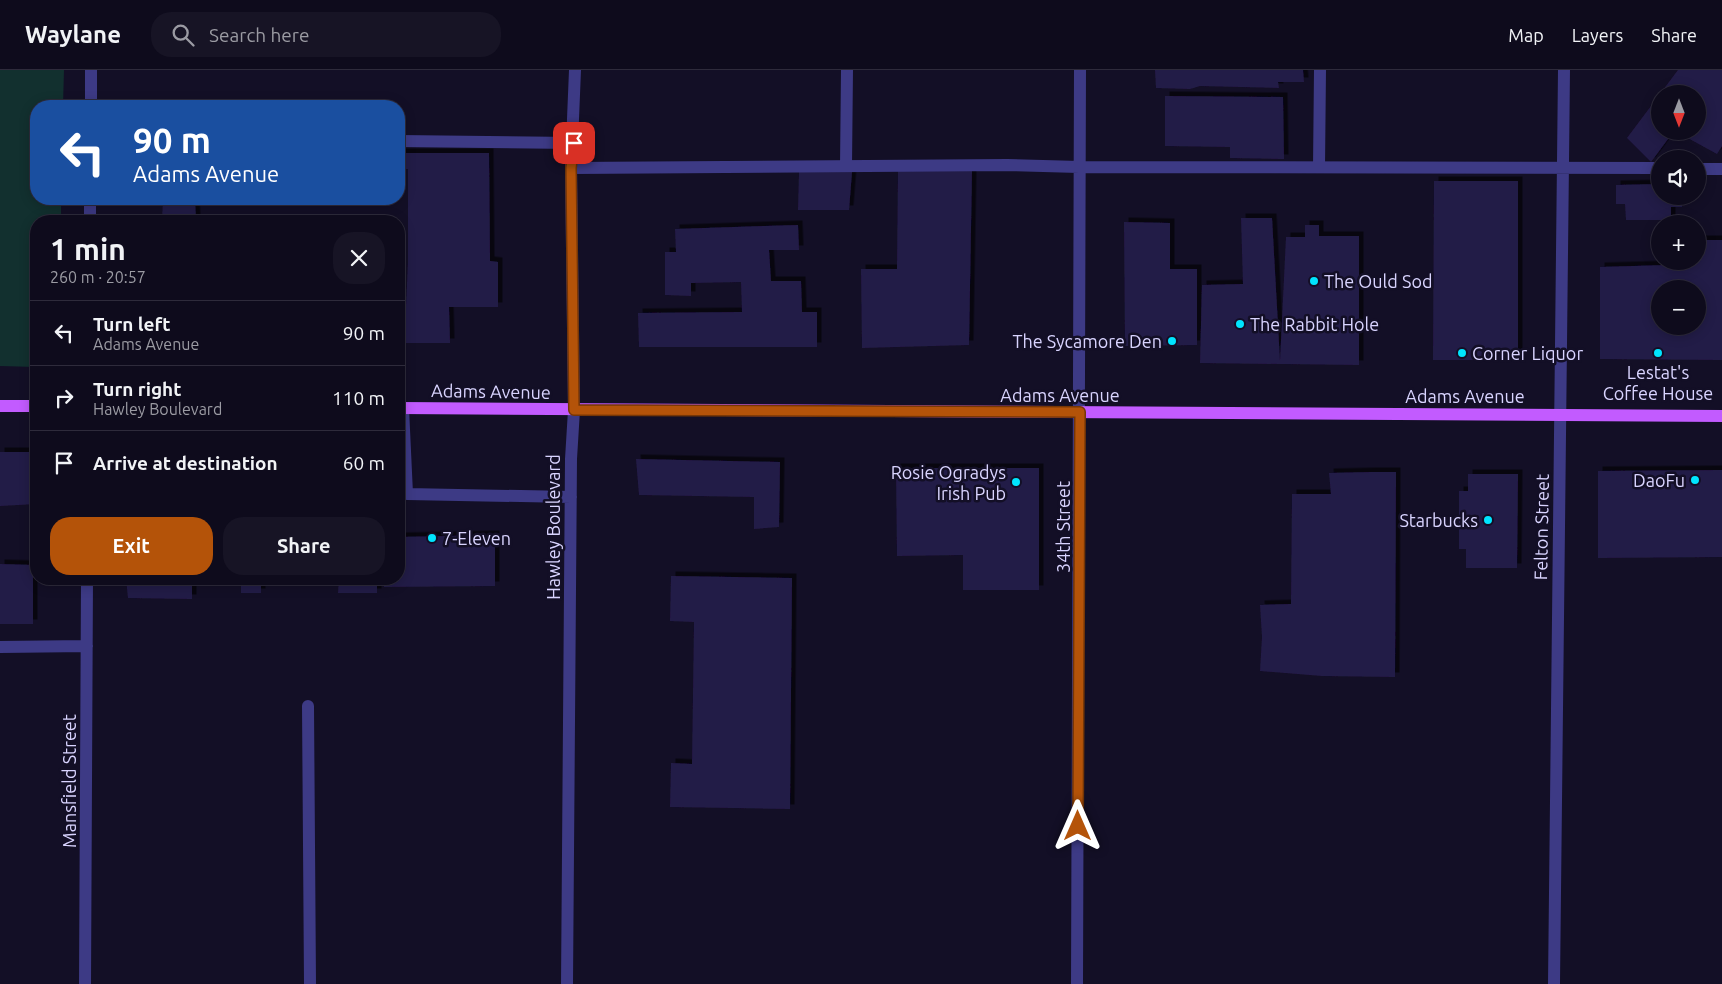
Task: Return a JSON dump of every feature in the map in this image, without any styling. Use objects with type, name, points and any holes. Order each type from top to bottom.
[{"type":"main road","points":[[0,406],[30,406]]},
{"type":"main road","name":"Adams Avenue","points":[[405,408],[1722,416]]},
{"type":"street","points":[[91,70],[91,100]]},
{"type":"street","name":"Hawley Boulevard","points":[[567,984],[571,497],[574,410],[571,168],[574,143],[575,70]]},
{"type":"street","points":[[846,166],[847,70]]},
{"type":"street","name":"34th Street","points":[[1078,984],[1080,70]]},
{"type":"street","points":[[1319,167],[1320,70]]},
{"type":"street","name":"Felton Street","points":[[1554,984],[1564,70]]},
{"type":"street","points":[[405,141],[574,143]]},
{"type":"street","points":[[571,168],[1007,165],[1079,167],[1651,168]]},
{"type":"street","points":[[1706,168],[1722,168]]},
{"type":"street","points":[[405,465],[407,494],[571,497]]},
{"type":"street","name":"Mansfield Street","points":[[85,984],[87,585]]},
{"type":"street","points":[[0,647],[87,646]]},
{"type":"street","points":[[308,706],[310,984]]},
{"type":"green space","points":[[0,70],[64,70],[63,100],[30,100],[30,205],[61,205],[61,215],[30,215],[30,367],[0,366]]},
{"type":"building","points":[[1155,70],[1303,70],[1304,82],[1278,82],[1279,88],[1200,86],[1190,89],[1156,88]]},
{"type":"building","points":[[1678,70],[1722,70],[1722,146],[1717,154],[1691,140],[1706,140],[1706,85],[1667,85]]},
{"type":"building","points":[[1165,96],[1283,97],[1284,159],[1230,158],[1230,147],[1165,146]]},
{"type":"building","points":[[1651,106],[1651,140],[1667,140],[1660,150],[1651,150],[1651,162],[1627,138]]},
{"type":"building","points":[[405,153],[489,153],[490,261],[498,262],[498,307],[449,307],[450,343],[405,343],[408,262],[408,169],[405,169]]},
{"type":"building","points":[[972,170],[969,345],[862,348],[861,269],[897,269],[898,171]]},
{"type":"building","points":[[799,172],[852,172],[849,210],[798,210]]},
{"type":"building","points":[[1434,181],[1518,181],[1518,360],[1433,360]]},
{"type":"building","points":[[1651,184],[1651,205],[1682,205],[1682,207],[1671,207],[1671,215],[1651,215],[1651,220],[1626,220],[1625,204],[1616,204],[1616,185]]},
{"type":"building","points":[[163,205],[195,205],[196,215],[162,215]]},
{"type":"building","points":[[1241,218],[1272,218],[1280,361],[1286,237],[1305,237],[1305,225],[1319,225],[1319,236],[1359,236],[1359,365],[1200,363],[1202,285],[1243,284]]},
{"type":"building","points":[[1124,222],[1170,223],[1170,269],[1197,269],[1197,345],[1125,346]]},
{"type":"building","points":[[798,225],[799,250],[769,250],[771,281],[801,281],[802,312],[817,312],[817,347],[639,347],[638,313],[742,312],[741,282],[691,283],[691,296],[665,295],[665,252],[676,252],[675,229]]},
{"type":"building","points":[[1706,240],[1722,240],[1722,360],[1600,359],[1600,267],[1651,265],[1651,270],[1706,270]]},
{"type":"building","points":[[0,452],[30,452],[30,504],[0,506]]},
{"type":"building","points":[[636,459],[780,462],[779,527],[754,529],[754,497],[639,495]]},
{"type":"building","points":[[896,468],[1039,468],[1039,590],[963,590],[963,555],[897,556]]},
{"type":"building","points":[[1722,470],[1722,557],[1598,558],[1598,471]]},
{"type":"building","points":[[1396,472],[1395,677],[1322,676],[1260,671],[1262,637],[1260,605],[1291,604],[1292,494],[1331,494],[1329,473]]},
{"type":"building","name":"Starbucks","points":[[1468,474],[1518,474],[1517,568],[1466,568],[1466,549],[1459,549],[1459,491],[1468,491]]},
{"type":"building","points":[[495,535],[495,586],[384,587],[384,585],[405,585],[405,537]]},
{"type":"building","points":[[0,564],[30,565],[30,585],[33,585],[33,624],[0,624]]},
{"type":"building","points":[[671,576],[792,578],[790,809],[670,807],[671,763],[692,764],[694,622],[670,621]]},
{"type":"building","points":[[127,585],[192,585],[192,599],[128,598]]},
{"type":"building","points":[[241,585],[261,585],[261,593],[241,593]]},
{"type":"building","points":[[339,585],[377,585],[377,593],[338,593]]},
{"type":"place","name":"The Ould Sod","points":[[1314,281]]},
{"type":"place","name":"The Rabbit Hole","points":[[1240,324]]},
{"type":"place","name":"The Sycamore Den","points":[[1172,341]]},
{"type":"place","name":"Corner Liquor","points":[[1462,353]]},
{"type":"place","name":"Lestat's Coffee House","points":[[1658,353]]},
{"type":"place","name":"DaoFu","points":[[1695,480]]},
{"type":"place","name":"Rosie Ogradys Irish Pub","points":[[1016,482]]},
{"type":"place","name":"Starbucks","points":[[1488,520]]},
{"type":"place","name":"7-Eleven","points":[[432,538]]},
{"type":"route","points":[[574,143],[571,168],[574,410],[1080,412],[1078,826]]}]
